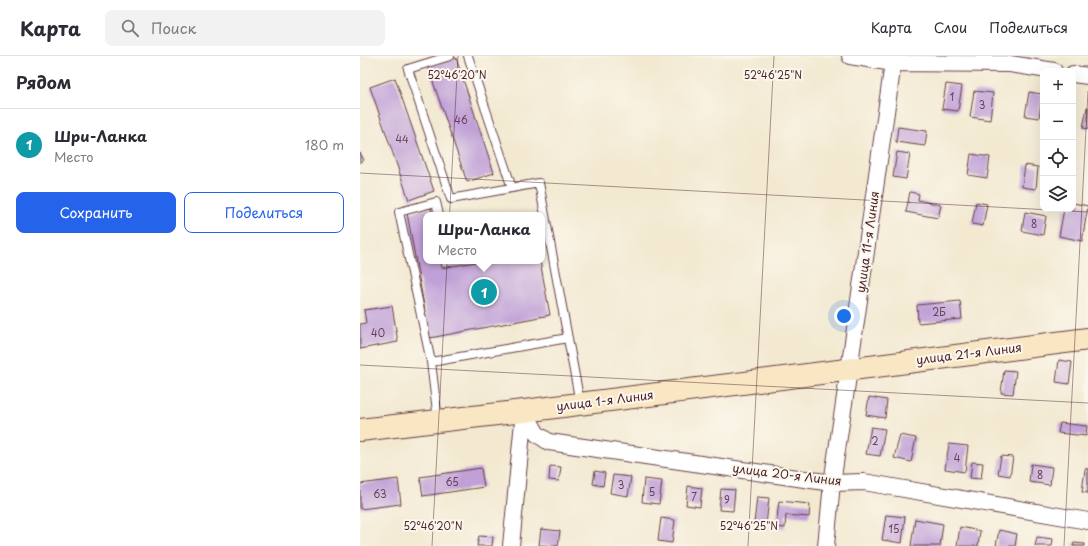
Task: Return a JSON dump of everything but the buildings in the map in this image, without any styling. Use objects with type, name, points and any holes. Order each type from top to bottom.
[{"type":"main road","name":"улица 21-я Линия","points":[[850,370],[1088,339]]},
{"type":"main road","name":"улица 1-я Линия","points":[[360,430],[850,370]]},
{"type":"street","points":[[850,56],[893,60],[1010,64],[1040,69]]},
{"type":"street","name":"улица 11-я Линия","points":[[826,546],[832,483],[850,370],[893,60]]},
{"type":"street","points":[[1076,74],[1088,76]]},
{"type":"street","points":[[511,546],[524,411]]},
{"type":"street","name":"улица 20-я Линия","points":[[524,411],[537,434],[549,442],[832,483],[864,482],[1088,521]]},
{"type":"lane","points":[[450,56],[408,69],[451,200],[539,183],[543,212]]},
{"type":"lane","points":[[468,56],[512,188]]},
{"type":"lane","points":[[438,212],[436,202],[399,212],[431,362],[438,421]]},
{"type":"lane","points":[[545,226],[580,404]]},
{"type":"lane","points":[[431,362],[568,338]]},
{"type":"place","name":"Шри-Ланка","points":[[484,292]]}]
